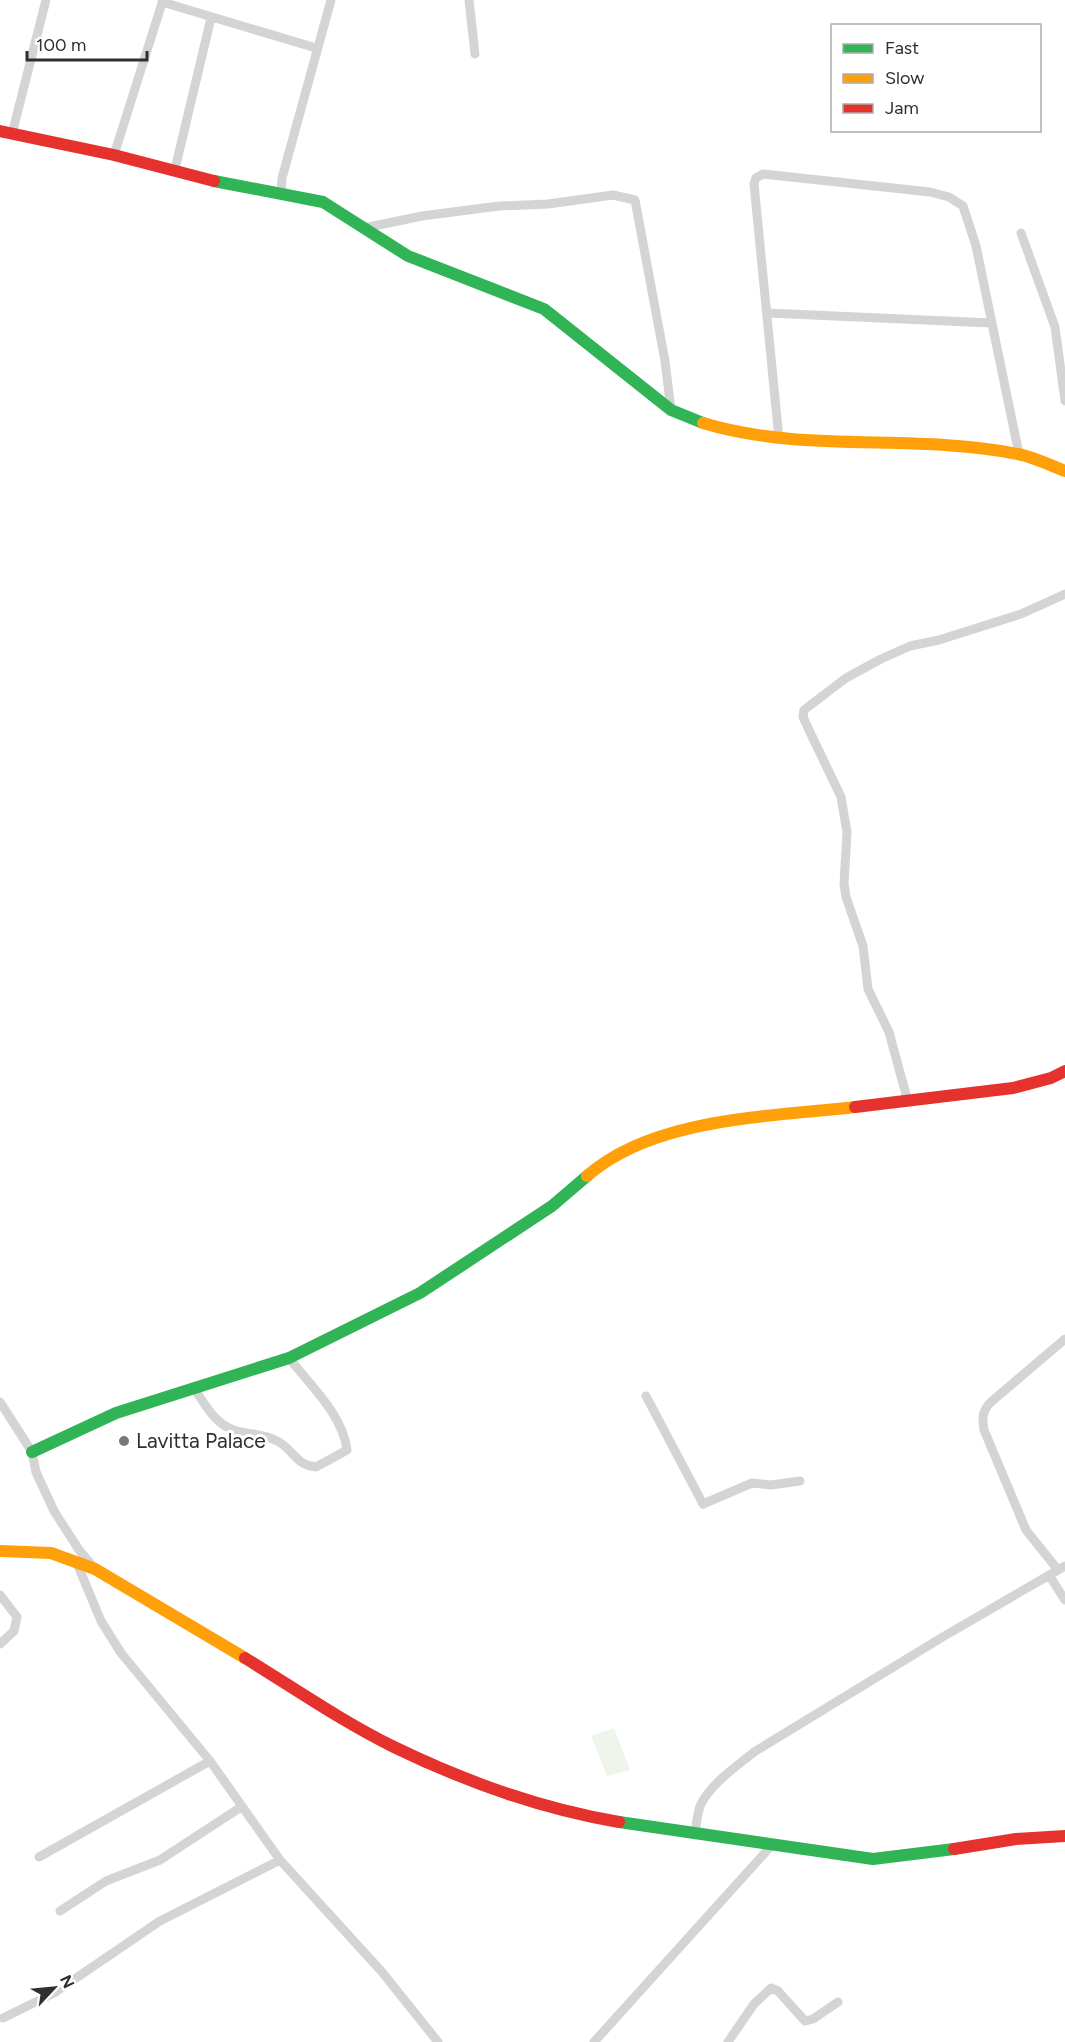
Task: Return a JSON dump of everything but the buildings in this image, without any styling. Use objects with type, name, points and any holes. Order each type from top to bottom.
[{"type":"street","points":[[46,0],[6,133],[175,169],[244,189],[323,202],[408,256],[493,287],[544,309],[671,410],[736,433],[779,439],[931,443],[1020,454],[1065,471]]},
{"type":"street","points":[[281,195],[282,178],[331,0]]},
{"type":"street","points":[[469,0],[475,54]]},
{"type":"street","points":[[114,155],[163,1],[211,18],[316,48]]},
{"type":"street","points":[[175,169],[211,18]]},
{"type":"street","points":[[779,439],[754,184],[756,178],[763,174],[930,192],[958,202],[967,211],[1020,454]]},
{"type":"street","points":[[364,228],[422,216],[499,206],[548,204],[613,195],[634,200],[665,361],[671,410]]},
{"type":"street","points":[[1022,233],[1055,327],[1065,401]]},
{"type":"street","points":[[767,313],[992,323]]},
{"type":"street","points":[[908,1102],[889,1032],[868,989],[863,946],[846,897],[844,884],[847,832],[843,806],[803,717],[804,710],[846,678],[880,659],[910,646],[939,640],[1022,614],[1065,594]]},
{"type":"street","points":[[32,1452],[116,1413],[289,1358],[420,1293],[552,1206],[591,1172],[638,1143],[664,1135],[731,1122],[1013,1088],[1051,1078],[1065,1071]]},
{"type":"street","points":[[695,1835],[700,1807],[707,1795],[754,1752],[1062,1568],[1026,1530],[984,1430],[982,1419],[983,1412],[991,1402],[1065,1339]]},
{"type":"street","points":[[193,1387],[214,1417],[225,1426],[270,1437],[281,1443],[299,1463],[316,1467],[347,1450],[346,1440],[327,1406],[289,1358]]},
{"type":"street","points":[[646,1396],[703,1504],[752,1483],[771,1485],[800,1481]]},
{"type":"street","points":[[0,1402],[32,1452],[36,1472],[54,1511],[79,1550],[95,1569]]},
{"type":"street","points":[[0,1551],[51,1553],[95,1569],[392,1746],[441,1768],[572,1814],[695,1835],[873,1859],[901,1858],[1002,1838],[1065,1836]]},
{"type":"street","points":[[76,1561],[101,1621],[121,1653],[210,1761],[280,1860],[382,1972],[438,2042]]},
{"type":"street","points":[[1049,1575],[1065,1600]]},
{"type":"street","points":[[0,1595],[17,1617],[14,1631],[0,1644]]},
{"type":"street","points":[[39,1857],[210,1761]]},
{"type":"street","points":[[60,1911],[106,1881],[160,1860],[241,1807]]},
{"type":"street","points":[[594,2042],[772,1845]]},
{"type":"street","points":[[3,2018],[54,1993],[160,1921],[280,1860]]},
{"type":"street","points":[[728,2042],[754,2004],[771,1988],[778,1990],[802,2019],[808,2021],[838,2002]]},
{"type":"shaded area","points":[[614,1728],[630,1770],[607,1776],[591,1736]]},
{"type":"traffic: fast","points":[[214,181],[323,202],[408,256],[544,309],[671,410],[703,423]]},
{"type":"traffic: fast","points":[[32,1452],[116,1413],[289,1358],[420,1293],[552,1206],[587,1176]]},
{"type":"traffic: fast","points":[[619,1822],[873,1859],[954,1849]]},
{"type":"traffic: slow","points":[[703,423],[781,438],[979,448],[1024,455],[1065,471]]},
{"type":"traffic: slow","points":[[587,1176],[614,1157],[645,1142],[679,1131],[714,1123],[855,1107]]},
{"type":"traffic: slow","points":[[0,1551],[51,1553],[95,1569],[245,1658]]},
{"type":"traffic: jam","points":[[0,131],[114,155],[214,181]]},
{"type":"traffic: jam","points":[[855,1107],[1013,1088],[1051,1078],[1065,1071]]},
{"type":"traffic: jam","points":[[245,1658],[356,1727],[448,1771],[532,1802],[619,1822]]},
{"type":"traffic: jam","points":[[954,1849],[1016,1839],[1065,1836]]},
{"type":"place","name":"Lavitta Palace","points":[[124,1441]]}]
